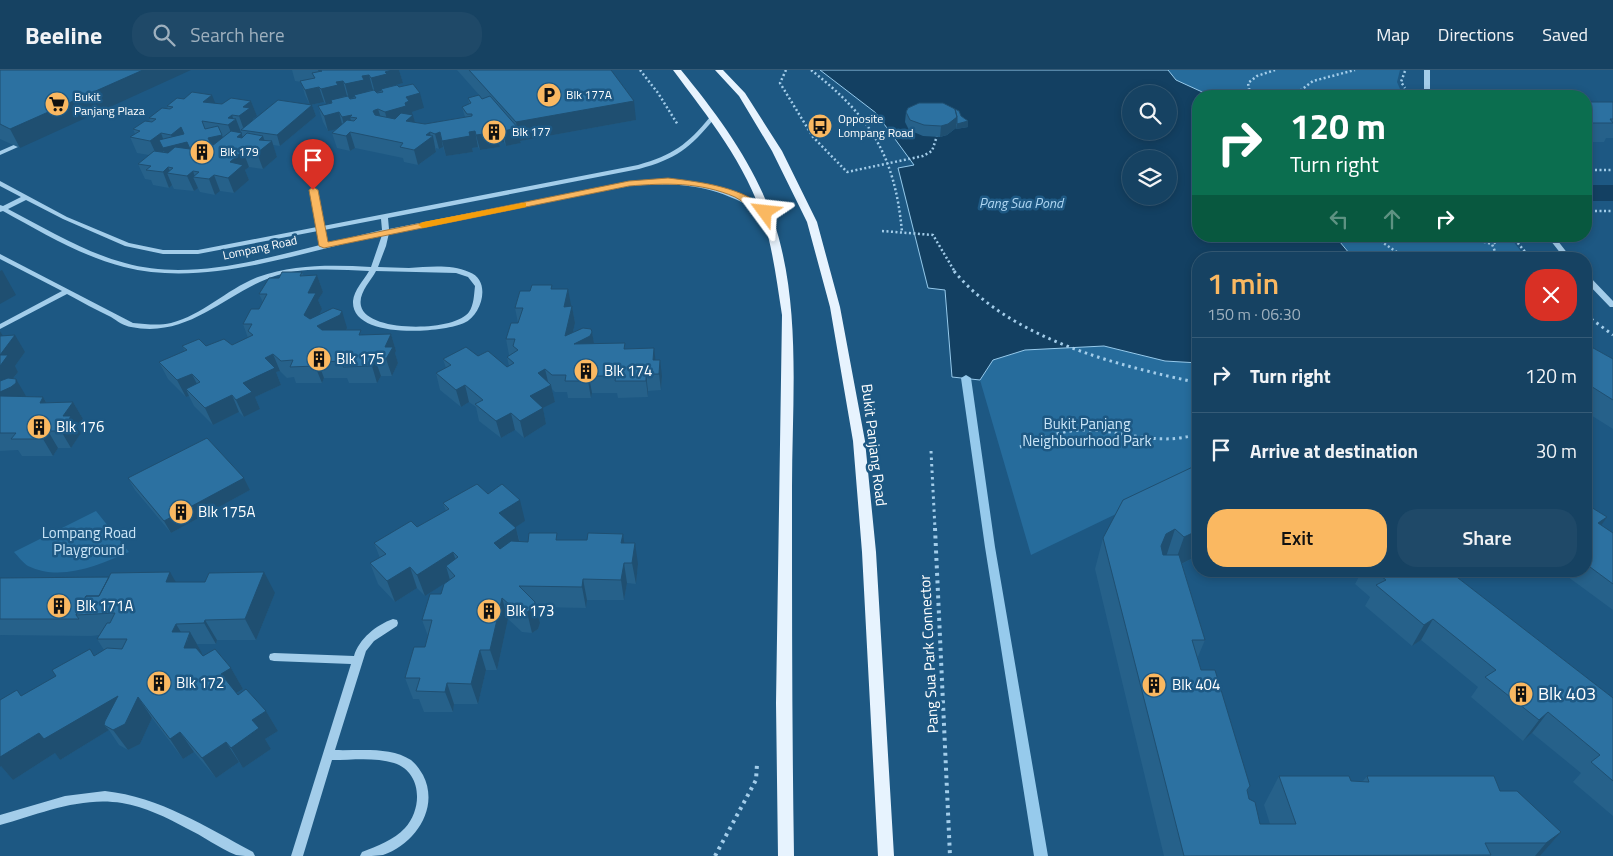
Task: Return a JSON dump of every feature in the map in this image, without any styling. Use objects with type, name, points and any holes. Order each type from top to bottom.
[{"type":"main road","points":[[676,70],[696,92],[740,158],[765,212],[779,259],[787,316],[784,703],[786,856]]},
{"type":"main road","name":"Bukit Panjang Road","points":[[719,70],[742,95],[777,151],[812,222],[835,307],[859,441],[869,552],[886,856]]},
{"type":"street","points":[[1427,70],[1428,90]]},
{"type":"street","name":"Lompang Road","points":[[0,183],[65,218],[127,245],[163,252],[198,252],[630,169],[661,161],[677,154],[691,142],[712,118]]},
{"type":"street","points":[[0,153],[16,146]]},
{"type":"street","name":"Lompang Road","points":[[1,209],[79,248],[114,262],[140,269],[169,272],[228,267],[386,232],[629,184],[668,180],[706,185],[738,196],[765,212]]},
{"type":"street","points":[[313,190],[324,246]]},
{"type":"street","points":[[1,209],[26,197]]},
{"type":"street","points":[[0,256],[131,325],[150,328],[178,323],[197,316],[238,289],[278,272],[298,269],[374,269],[453,271],[471,275],[479,286],[474,309],[470,316],[448,326],[394,328],[379,326],[368,321],[361,314],[356,305],[358,295],[374,269],[386,232],[384,217]]},
{"type":"street","points":[[1555,242],[1563,252]]},
{"type":"street","points":[[1592,284],[1613,305]]},
{"type":"street","points":[[0,327],[68,291]]},
{"type":"street","points":[[297,856],[364,642],[393,623]]},
{"type":"street","points":[[274,657],[358,660]]},
{"type":"street","points":[[328,756],[370,756],[397,759],[416,771],[421,781],[424,792],[423,804],[419,816],[410,831],[393,845],[366,856]]},
{"type":"street","points":[[0,820],[43,807],[83,798],[104,796],[123,798],[160,810],[249,856]]},
{"type":"path","points":[[640,70],[658,93],[678,125]]},
{"type":"path","points":[[786,70],[780,83],[813,137],[847,172],[904,162],[929,154],[935,147],[937,136]]},
{"type":"path","points":[[811,70],[836,89],[860,115],[877,138],[890,164],[899,195],[902,232]]},
{"type":"path","points":[[1251,90],[1248,83],[1257,76],[1275,70]]},
{"type":"path","points":[[1299,90],[1312,82],[1355,70]]},
{"type":"path","points":[[1592,170],[1613,170]]},
{"type":"path","points":[[1592,211],[1613,211]]},
{"type":"path","points":[[882,231],[932,235],[942,256],[958,276],[980,297],[1008,316],[1041,334],[1136,369],[1192,381]]},
{"type":"path","points":[[1382,242],[1397,252]]},
{"type":"path","points":[[1484,242],[1492,244],[1497,242]]},
{"type":"path","points":[[1516,242],[1526,252]]},
{"type":"path","points":[[1492,244],[1495,252]]},
{"type":"path","points":[[1592,319],[1613,335]]},
{"type":"path","points":[[1020,447],[1064,431],[1091,430],[1142,439],[1166,440],[1192,437]]},
{"type":"path","name":"Pang Sua Park Connector","points":[[931,451],[950,856]]},
{"type":"path","points":[[715,856],[719,852],[756,780],[757,760]]},
{"type":"green space","points":[[1168,70],[1400,70],[1397,82],[1400,90],[1198,90],[1176,80]]},
{"type":"green space","points":[[1340,242],[1514,242],[1522,252],[1348,252]]},
{"type":"green space","name":"Bukit Panjang Neighbourhood Park","points":[[1104,346],[1165,361],[1192,363],[1192,477],[1031,555],[980,380],[993,360],[1025,350]]},
{"type":"green space","name":"Lompang Road Playground","points":[[96,511],[129,552],[80,570],[53,572],[41,571],[28,566],[14,552]]},
{"type":"water","name":"Pang Sua Pond","points":[[820,70],[1168,70],[1176,80],[1198,90],[1192,90],[1192,242],[1340,242],[1348,252],[1192,252],[1192,363],[1165,361],[1104,346],[1025,350],[993,360],[980,380],[952,377],[945,290],[928,288],[898,168],[914,165],[876,113]]},
{"type":"building","points":[[0,70],[143,70],[10,129],[0,124]]},
{"type":"building","points":[[318,70],[392,70],[385,72],[387,74],[371,78],[369,75],[362,76],[364,80],[345,84],[343,81],[336,82],[338,85],[305,90],[300,81],[315,78],[312,73],[322,71]]},
{"type":"building","name":"Blk 177A","points":[[469,70],[611,70],[634,101],[516,122]]},
{"type":"building","points":[[413,84],[420,93],[406,97],[409,101],[405,103],[406,106],[385,112],[378,109],[373,111],[375,115],[395,119],[401,113],[413,115],[406,121],[425,124],[472,116],[472,114],[467,114],[462,107],[471,103],[468,98],[479,95],[482,99],[490,96],[518,128],[503,131],[501,127],[496,128],[497,132],[476,135],[475,131],[469,132],[470,136],[442,141],[440,132],[435,134],[430,132],[426,135],[433,136],[414,150],[400,147],[403,143],[350,132],[346,136],[332,133],[347,120],[354,121],[357,118],[350,117],[352,115],[342,117],[339,112],[324,116],[318,106],[332,103],[331,100],[348,96],[350,99],[356,98],[354,95],[374,90],[377,93],[383,92],[381,89]]},
{"type":"building","points":[[192,92],[212,95],[203,102],[222,104],[231,98],[251,101],[243,107],[250,108],[239,116],[232,115],[228,118],[236,119],[228,125],[202,121],[205,129],[218,126],[222,135],[208,138],[212,146],[231,131],[242,133],[237,137],[242,138],[247,133],[263,136],[259,140],[272,141],[257,153],[243,151],[230,162],[243,165],[228,178],[214,175],[209,179],[193,177],[199,172],[193,171],[187,176],[167,173],[173,168],[168,167],[163,172],[146,170],[151,166],[138,164],[154,151],[168,153],[175,147],[190,149],[187,142],[163,148],[159,140],[184,134],[181,127],[171,135],[161,133],[150,141],[130,137],[140,131],[133,129],[145,121],[152,122],[156,119],[149,118],[162,108],[170,109],[173,107],[167,106],[177,98],[184,99]]},
{"type":"building","points":[[278,100],[312,105],[277,135],[241,130]]},
{"type":"building","points":[[1592,102],[1613,102],[1613,119],[1610,119],[1613,123],[1592,123]]},
{"type":"building","points":[[919,103],[943,103],[955,109],[957,117],[948,124],[941,126],[924,125],[910,120],[906,112],[908,108]]},
{"type":"building","points":[[955,109],[959,111],[961,116],[968,121],[957,124]]},
{"type":"building","name":"Blk 175","points":[[282,272],[302,272],[300,276],[317,275],[308,293],[316,293],[304,315],[310,319],[333,308],[342,311],[340,315],[317,326],[322,330],[361,330],[359,335],[391,334],[385,347],[393,347],[386,359],[375,359],[372,366],[343,367],[345,361],[318,362],[315,366],[290,367],[293,360],[281,361],[273,354],[265,358],[275,368],[243,383],[252,392],[236,400],[232,395],[205,408],[186,389],[200,382],[192,374],[177,380],[159,362],[187,350],[182,346],[199,339],[206,346],[224,339],[232,345],[253,335],[248,331],[252,324],[243,324],[251,309],[259,309],[267,294],[259,294],[269,278],[279,278]]},
{"type":"building","name":"Blk 174","points":[[532,285],[552,285],[551,289],[568,289],[564,307],[572,306],[565,336],[583,328],[591,329],[592,332],[590,336],[574,344],[625,343],[624,349],[654,348],[653,360],[660,360],[659,374],[646,374],[646,381],[615,381],[616,376],[589,376],[588,381],[565,381],[566,375],[552,375],[545,369],[538,373],[551,385],[530,396],[543,408],[520,421],[511,413],[496,421],[475,404],[483,400],[465,385],[456,390],[436,373],[451,365],[443,359],[466,347],[478,356],[488,351],[507,367],[514,363],[507,357],[518,350],[513,346],[515,339],[506,339],[511,323],[518,323],[523,308],[515,308],[520,291],[530,291]]},
{"type":"building","points":[[15,335],[0,355],[0,336]]},
{"type":"building","points":[[1592,347],[1613,359],[1613,400],[1592,387]]},
{"type":"building","points":[[0,355],[8,355],[0,366]]},
{"type":"building","points":[[8,378],[16,379],[16,383],[0,392],[0,381]]},
{"type":"building","points":[[0,396],[43,397],[40,403],[73,402],[63,416],[71,416],[61,431],[48,431],[43,439],[11,439],[16,433],[0,433]]},
{"type":"building","name":"Blk 175A","points":[[207,438],[244,478],[164,521],[128,478]]},
{"type":"building","name":"Blk 404","points":[[1192,467],[1192,533],[1184,537],[1175,529],[1166,534],[1161,546],[1163,555],[1179,555],[1205,640],[1192,640],[1201,670],[1215,670],[1250,786],[1247,790],[1249,799],[1255,802],[1260,824],[1296,824],[1279,776],[1349,776],[1351,781],[1369,782],[1367,776],[1494,776],[1500,791],[1517,791],[1561,832],[1546,843],[1485,843],[1491,855],[1184,856],[1103,538],[1123,500]]},
{"type":"building","name":"Blk 173","points":[[477,484],[488,494],[502,484],[520,500],[499,513],[516,528],[494,543],[500,549],[511,541],[528,542],[529,533],[557,533],[556,540],[587,540],[588,533],[623,534],[621,543],[635,543],[632,563],[624,563],[621,580],[583,579],[582,587],[519,586],[535,602],[533,608],[527,612],[517,611],[502,598],[490,650],[480,650],[471,684],[447,683],[445,692],[416,691],[420,678],[405,678],[414,647],[425,647],[432,620],[422,620],[430,594],[441,594],[444,584],[455,576],[446,566],[458,557],[453,552],[417,575],[410,567],[387,581],[370,563],[386,554],[374,543],[411,521],[417,527],[449,509],[443,503]]},
{"type":"building","points":[[1592,508],[1607,517],[1598,523],[1613,533],[1613,584],[1592,568]]},
{"type":"building","name":"Blk 172","points":[[170,572],[166,582],[205,582],[209,573],[264,572],[245,619],[205,620],[204,623],[176,624],[172,632],[190,632],[184,648],[196,648],[203,656],[215,649],[231,668],[221,674],[238,695],[246,689],[266,711],[252,720],[259,728],[231,748],[226,742],[202,758],[180,732],[170,739],[138,697],[125,724],[113,730],[104,725],[118,696],[44,739],[39,733],[0,757],[0,700],[17,690],[21,696],[56,676],[52,670],[90,649],[94,656],[107,648],[122,649],[127,639],[97,639],[107,623],[110,623],[115,613],[76,615],[86,596],[99,596],[111,573]]},
{"type":"building","points":[[109,577],[99,596],[86,596],[76,615],[79,619],[0,619],[0,578]]},
{"type":"building","points":[[1382,577],[1457,577],[1613,698],[1613,781],[1591,762],[1600,755],[1548,712],[1539,720],[1485,677],[1496,670],[1433,619],[1424,625],[1376,585],[1386,580]]},
{"type":"waterway","points":[[1592,193],[1613,193]]},
{"type":"waterway","points":[[966,378],[990,547],[1041,856]]},
{"type":"slow traffic","points":[[423,225],[523,205]]},
{"type":"place","name":"Blk 177A","points":[[549,95]]},
{"type":"place","name":"Bukit Panjang Plaza","points":[[57,104]]},
{"type":"place","name":"Opposite Lompang Road","points":[[820,126]]},
{"type":"place","name":"Blk 177","points":[[494,132]]},
{"type":"place","name":"Blk 179","points":[[202,152]]},
{"type":"place","name":"Blk 175","points":[[319,359]]},
{"type":"place","name":"Blk 174","points":[[586,371]]},
{"type":"place","name":"Blk 176","points":[[39,427]]},
{"type":"place","name":"Blk 175A","points":[[181,512]]},
{"type":"place","name":"Blk 171A","points":[[59,606]]},
{"type":"place","name":"Blk 173","points":[[489,611]]},
{"type":"place","name":"Blk 172","points":[[159,683]]},
{"type":"place","name":"Blk 404","points":[[1154,685]]},
{"type":"place","name":"Blk 403","points":[[1521,694]]},
{"type":"route","points":[[313,190],[324,246],[629,184],[668,180],[706,185],[738,196],[765,212]]}]
